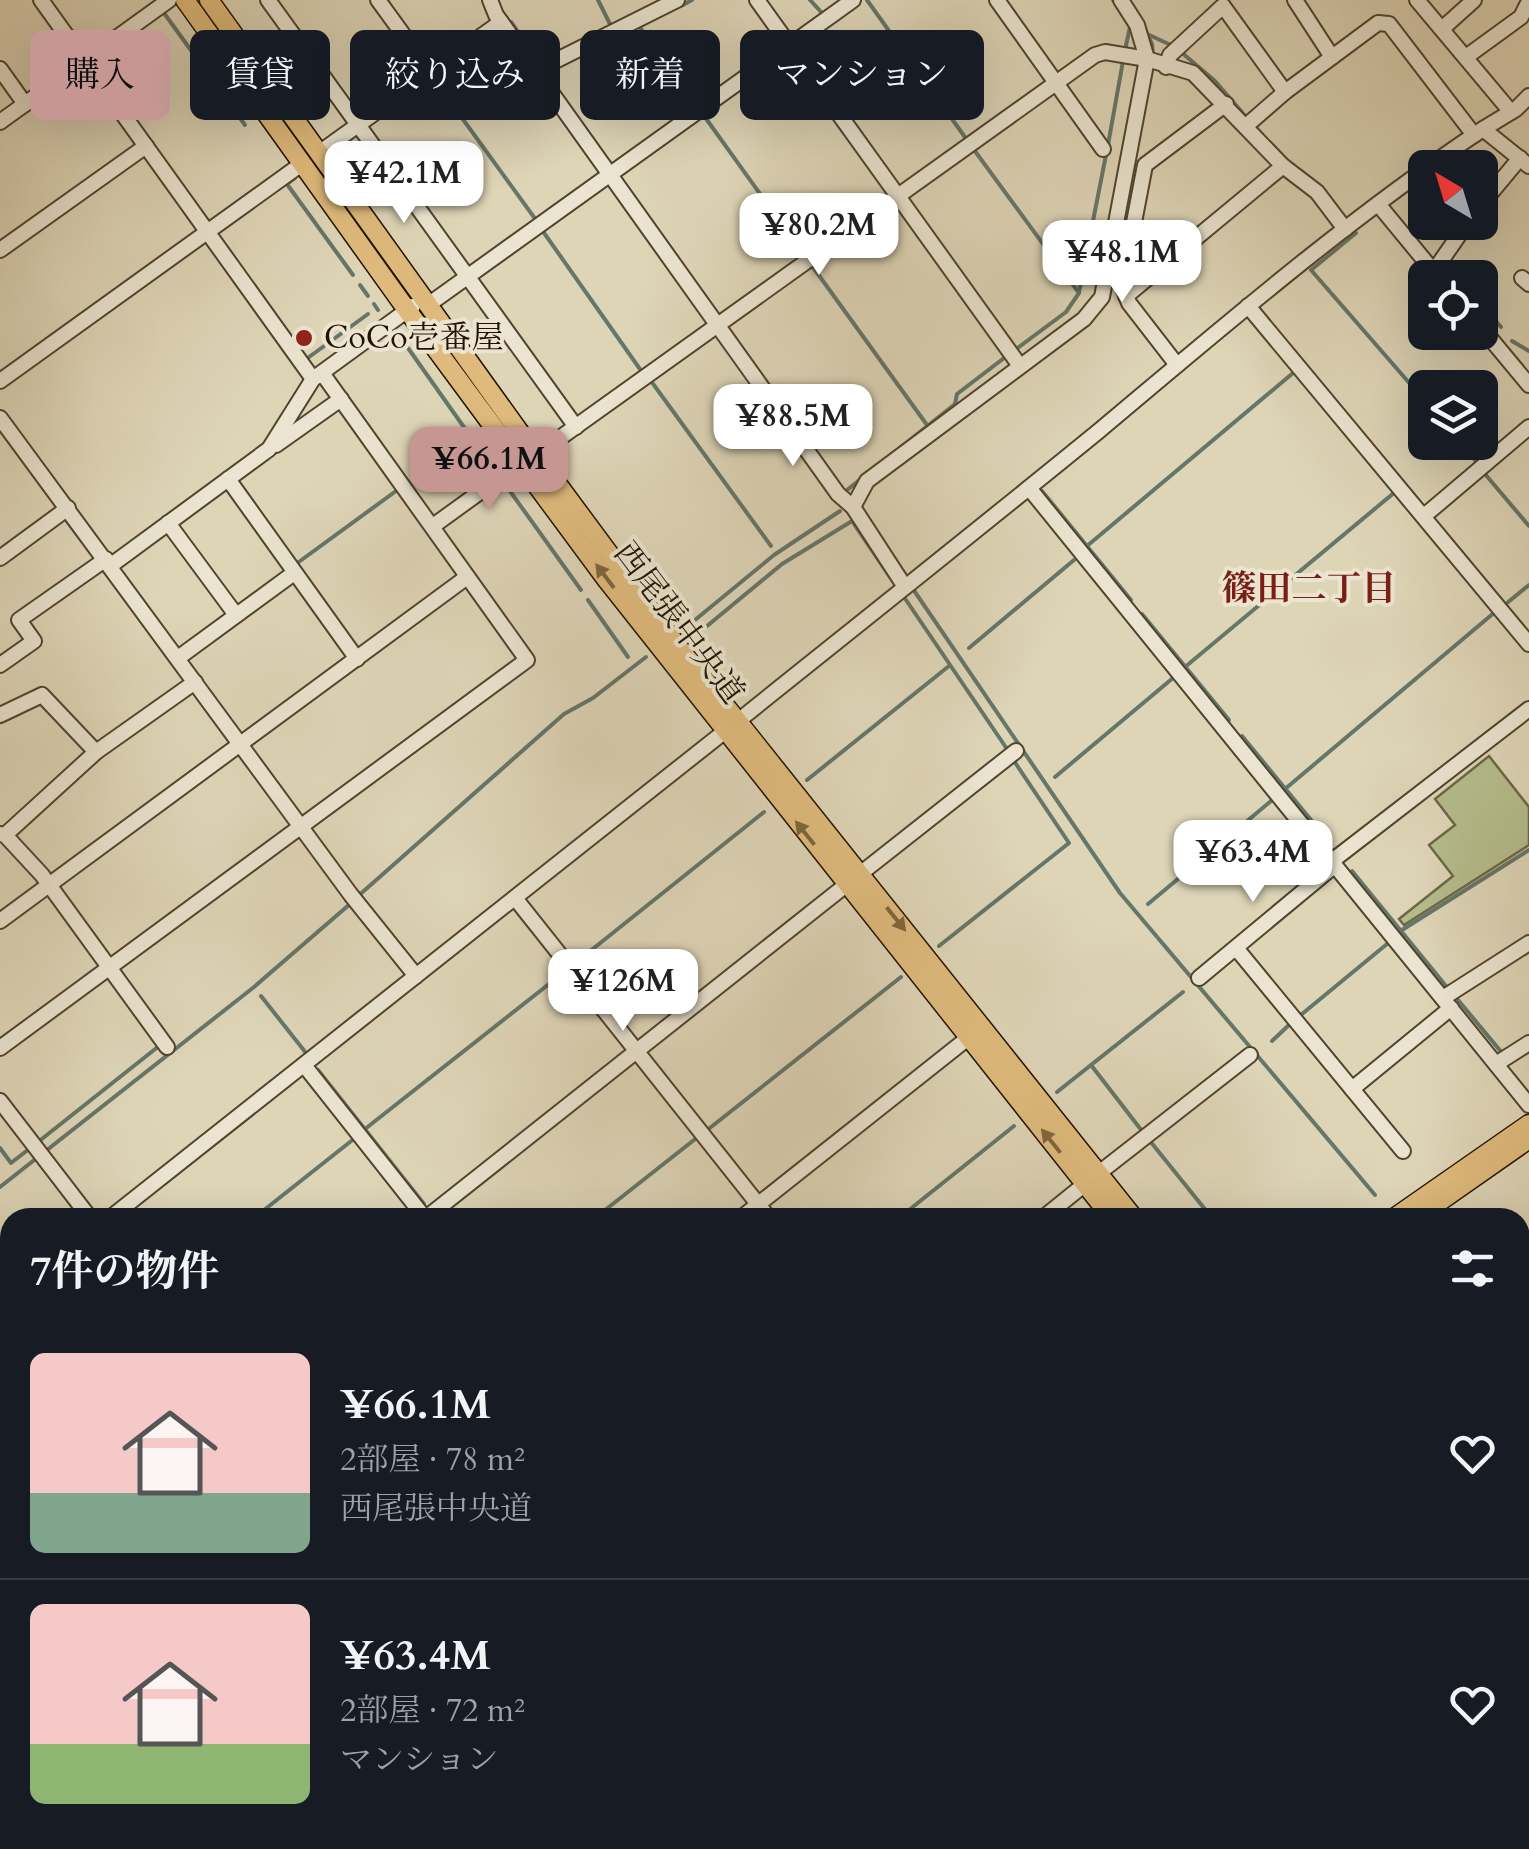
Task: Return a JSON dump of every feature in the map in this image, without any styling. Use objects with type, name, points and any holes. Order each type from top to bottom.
[{"type":"main road","name":"西尾張中央道","points":[[185,0],[425,302],[528,459]]},
{"type":"main road","name":"西尾張中央道","points":[[210,0],[407,310],[528,459],[731,726],[1092,1178],[1107,1208]]},
{"type":"main road","name":"西尾張中央道","points":[[853,879],[968,1038],[1124,1208]]},
{"type":"main road","points":[[1408,1208],[1529,1124]]},
{"type":"main road","points":[[1430,1208],[1529,1139]]},
{"type":"street","points":[[41,0],[63,30]]},
{"type":"street","points":[[128,30],[169,0]]},
{"type":"street","points":[[268,0],[576,427]]},
{"type":"street","points":[[378,0],[400,30]]},
{"type":"street","points":[[490,0],[507,30]]},
{"type":"street","points":[[560,58],[677,0]]},
{"type":"street","points":[[757,0],[778,30]]},
{"type":"street","points":[[811,30],[853,0]]},
{"type":"street","points":[[998,0],[1103,149]]},
{"type":"street","points":[[853,506],[867,481],[1084,319],[1102,297],[1148,59],[1137,25],[1122,0]]},
{"type":"street","points":[[1295,0],[1332,57]]},
{"type":"street","points":[[1417,0],[1511,112]]},
{"type":"street","points":[[1442,28],[1474,0]]},
{"type":"street","points":[[1466,57],[1521,17],[1529,0]]},
{"type":"street","points":[[1166,67],[1170,55],[1223,6],[1285,92]]},
{"type":"street","points":[[490,30],[501,22]]},
{"type":"street","points":[[1246,126],[1378,23],[1389,24],[1479,132],[1524,162],[1498,188]]},
{"type":"street","points":[[433,526],[1055,81],[1104,52],[1148,59],[1193,73],[1283,166],[1317,192],[1345,229]]},
{"type":"street","points":[[0,70],[25,104]]},
{"type":"street","points":[[269,449],[317,376],[407,310],[468,276],[740,81]]},
{"type":"street","points":[[123,1208],[905,588],[1345,229],[1529,96]]},
{"type":"street","points":[[0,122],[30,100]]},
{"type":"street","points":[[560,103],[838,494],[853,506],[905,588]]},
{"type":"street","points":[[1177,366],[1122,286],[1145,165],[1226,104]]},
{"type":"street","points":[[0,1048],[527,660],[341,400],[317,376],[207,232],[128,120]]},
{"type":"street","points":[[0,381],[365,120]]},
{"type":"street","points":[[842,120],[1020,366]]},
{"type":"street","points":[[0,250],[146,146]]},
{"type":"street","points":[[1126,296],[1283,166]]},
{"type":"street","points":[[1378,204],[1424,260]]},
{"type":"street","points":[[1248,306],[1529,644]]},
{"type":"street","points":[[1498,348],[1529,385]]},
{"type":"street","points":[[0,666],[34,640],[19,620],[168,523],[341,400]]},
{"type":"street","points":[[0,418],[416,976]]},
{"type":"street","points":[[1424,516],[1529,427]]},
{"type":"street","points":[[228,480],[357,659]]},
{"type":"street","points":[[1029,488],[1529,1105]]},
{"type":"street","points":[[0,558],[68,508]]},
{"type":"street","points":[[168,523],[236,616]]},
{"type":"street","points":[[178,658],[294,573]]},
{"type":"street","points":[[0,921],[468,577]]},
{"type":"street","points":[[167,1047],[50,886],[3,834],[96,752],[195,682]]},
{"type":"street","points":[[0,715],[42,695],[96,752]]},
{"type":"street","points":[[1199,978],[1334,863],[1529,708]]},
{"type":"street","points":[[439,1208],[1016,751]]},
{"type":"street","points":[[516,898],[761,1208]]},
{"type":"street","points":[[1352,1089],[1447,1003],[1529,943]]},
{"type":"street","points":[[1236,948],[1403,1151]]},
{"type":"street","points":[[753,1208],[968,1038]]},
{"type":"street","points":[[1496,1064],[1529,1044]]},
{"type":"street","points":[[1055,1208],[1250,1055]]},
{"type":"street","points":[[304,1065],[418,1208]]},
{"type":"street","points":[[0,1102],[82,1208]]},
{"type":"green space","points":[[1489,756],[1529,807],[1529,845],[1404,925],[1399,919],[1453,876],[1429,845],[1455,825],[1435,799]]},
{"type":"waterway","points":[[598,0],[611,26]]},
{"type":"waterway","points":[[681,6],[692,0]]},
{"type":"waterway","points":[[810,0],[823,14]]},
{"type":"waterway","points":[[867,0],[967,140]]},
{"type":"waterway","points":[[1113,0],[1130,27],[1125,50]]},
{"type":"waterway","points":[[164,13],[245,125]]},
{"type":"waterway","points":[[511,22],[517,30]]},
{"type":"waterway","points":[[639,26],[642,30]]},
{"type":"waterway","points":[[1145,29],[1153,55]]},
{"type":"waterway","points":[[1147,34],[1173,46]]},
{"type":"waterway","points":[[1181,52],[1215,81],[1247,118]]},
{"type":"waterway","points":[[1108,145],[1123,61]]},
{"type":"waterway","points":[[463,120],[536,220]]},
{"type":"waterway","points":[[707,120],[804,255]]},
{"type":"waterway","points":[[1253,124],[1266,139]]},
{"type":"waterway","points":[[972,147],[1079,293],[1066,312],[1015,350]]},
{"type":"waterway","points":[[1079,292],[1106,155]]},
{"type":"waterway","points":[[287,184],[295,178]]},
{"type":"waterway","points":[[284,180],[353,275]]},
{"type":"waterway","points":[[542,230],[642,372]]},
{"type":"waterway","points":[[1356,233],[1311,270],[1408,381]]},
{"type":"waterway","points":[[810,263],[927,425]]},
{"type":"waterway","points":[[360,285],[368,296]]},
{"type":"waterway","points":[[374,304],[378,310]]},
{"type":"waterway","points":[[305,360],[368,314]]},
{"type":"waterway","points":[[1498,324],[1501,327]]},
{"type":"waterway","points":[[396,331],[497,474]]},
{"type":"waterway","points":[[1512,341],[1529,351]]},
{"type":"waterway","points":[[847,490],[955,404],[957,394],[1008,355]]},
{"type":"waterway","points":[[1087,546],[1293,373]]},
{"type":"waterway","points":[[651,381],[771,546]]},
{"type":"waterway","points":[[1475,460],[1478,464]]},
{"type":"waterway","points":[[1485,474],[1529,526]]},
{"type":"waterway","points":[[502,480],[581,590]]},
{"type":"waterway","points":[[296,564],[396,491]]},
{"type":"waterway","points":[[1042,491],[1131,600]]},
{"type":"waterway","points":[[1185,667],[1395,492]]},
{"type":"waterway","points":[[684,629],[774,555],[840,511]]},
{"type":"waterway","points":[[64,517],[82,541]]},
{"type":"waterway","points":[[701,631],[782,564],[852,521],[890,577]]},
{"type":"waterway","points":[[969,648],[1074,560]]},
{"type":"waterway","points":[[1507,603],[1529,585]]},
{"type":"waterway","points":[[913,589],[1120,893],[1375,1195]]},
{"type":"waterway","points":[[904,597],[1007,749]]},
{"type":"waterway","points":[[588,600],[628,657]]},
{"type":"waterway","points":[[1285,789],[1495,612]]},
{"type":"waterway","points":[[1142,614],[1229,720]]},
{"type":"waterway","points":[[357,897],[564,714],[593,698],[646,657]]},
{"type":"waterway","points":[[807,780],[949,666]]},
{"type":"waterway","points":[[1055,777],[1173,678]]},
{"type":"waterway","points":[[1242,736],[1330,843]]},
{"type":"waterway","points":[[939,946],[1069,843],[1014,761]]},
{"type":"waterway","points":[[1148,904],[1271,801]]},
{"type":"waterway","points":[[574,964],[764,812]]},
{"type":"waterway","points":[[1402,930],[1529,850]]},
{"type":"waterway","points":[[1352,871],[1446,986]]},
{"type":"waterway","points":[[0,1187],[254,987],[350,904]]},
{"type":"waterway","points":[[1302,1014],[1387,944]]},
{"type":"waterway","points":[[365,1129],[568,969]]},
{"type":"waterway","points":[[706,1131],[901,977]]},
{"type":"waterway","points":[[1057,1092],[1183,992]]},
{"type":"waterway","points":[[261,996],[306,1053]]},
{"type":"waterway","points":[[1458,1000],[1503,1054]]},
{"type":"waterway","points":[[1272,1041],[1290,1024]]},
{"type":"waterway","points":[[38,1142],[159,1046]]},
{"type":"waterway","points":[[1091,1065],[1142,1131]]},
{"type":"waterway","points":[[318,1070],[424,1204]]},
{"type":"waterway","points":[[912,1208],[1014,1126]]},
{"type":"waterway","points":[[608,1208],[699,1136]]},
{"type":"waterway","points":[[267,1208],[355,1138]]},
{"type":"waterway","points":[[1150,1141],[1204,1208]]},
{"type":"waterway","points":[[0,1148],[11,1163],[29,1149]]},
{"type":"place","name":"CoCo壱番屋","points":[[304,338]]},
{"type":"district","name":"篠田二丁目","points":[[1309,589]]}]
